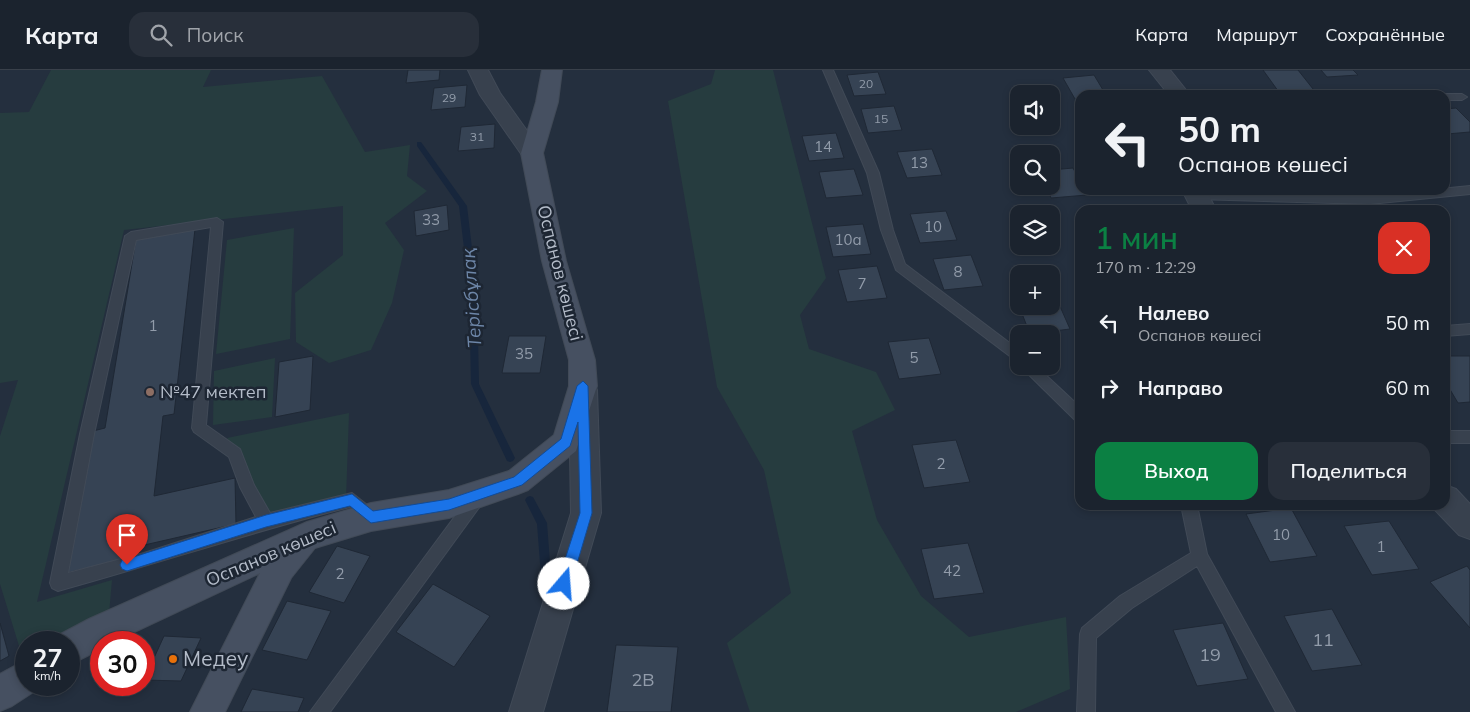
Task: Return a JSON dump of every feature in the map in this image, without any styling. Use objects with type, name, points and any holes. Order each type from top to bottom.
[{"type":"street","points":[[478,70],[490,95],[532,153]]},
{"type":"street","name":"Оспанов көшесі","points":[[80,643],[197,586],[308,536],[371,517],[449,504],[518,481],[566,442],[583,386],[582,360],[554,261],[532,153],[547,102],[552,70]]},
{"type":"street","points":[[1158,70],[1176,90]]},
{"type":"street","points":[[526,712],[531,690],[586,513],[583,386]]},
{"type":"street","points":[[1450,505],[1470,525]]},
{"type":"street","points":[[208,712],[280,567],[308,536]]},
{"type":"street","points":[[0,694],[15,684]]},
{"type":"lane","points":[[828,70],[873,173],[887,230],[900,267],[1010,351]]},
{"type":"lane","points":[[1450,97],[1462,97]]},
{"type":"lane","points":[[1450,192],[1470,190]]},
{"type":"lane","points":[[1198,198],[1370,200],[1420,195]]},
{"type":"lane","points":[[266,521],[247,487],[235,454],[199,428],[217,222],[131,236],[87,434],[58,583],[144,560],[266,521],[352,500],[371,517]]},
{"type":"lane","points":[[1450,331],[1470,329]]},
{"type":"lane","points":[[1037,375],[1075,411]]},
{"type":"lane","points":[[1450,437],[1470,437]]},
{"type":"lane","points":[[319,712],[480,494]]},
{"type":"lane","points":[[1190,510],[1200,556],[1262,672],[1286,712]]},
{"type":"lane","points":[[1086,712],[1088,634],[1126,602],[1200,556]]},
{"type":"green space","points":[[51,70],[211,70],[203,87],[322,76],[365,152],[410,145],[407,176],[427,191],[385,223],[404,250],[392,303],[371,350],[329,363],[296,342],[295,293],[343,255],[343,206],[124,230],[37,602],[112,580],[109,614],[79,631],[15,631],[15,633],[0,584],[0,436],[18,380],[0,383],[0,113],[29,112]]},
{"type":"green space","points":[[715,70],[773,70],[826,278],[800,315],[809,349],[876,372],[895,410],[852,431],[877,520],[921,596],[969,637],[1066,617],[1070,689],[1016,712],[750,712],[727,643],[791,593],[764,470],[717,387],[668,101],[711,84]]},
{"type":"green space","points":[[294,228],[290,339],[216,354],[227,240]]},
{"type":"green space","points":[[275,358],[272,417],[213,425],[214,371]]},
{"type":"green space","points":[[349,413],[346,499],[270,517],[227,438]]},
{"type":"building","points":[[408,70],[440,70],[439,80],[406,83]]},
{"type":"building","points":[[1263,70],[1298,70],[1314,90],[1277,90]]},
{"type":"building","points":[[1321,70],[1353,70],[1358,75],[1327,77]]},
{"type":"building","points":[[878,72],[886,94],[854,96],[847,75]]},
{"type":"building","points":[[1094,75],[1103,90],[1075,90],[1075,99],[1063,78]]},
{"type":"building","points":[[467,85],[465,107],[431,110],[434,88]]},
{"type":"building","points":[[894,106],[902,130],[868,133],[861,109]]},
{"type":"building","points":[[1456,108],[1470,122],[1470,132],[1450,134],[1450,109]]},
{"type":"building","points":[[495,124],[494,148],[458,151],[461,127]]},
{"type":"building","points":[[836,133],[844,158],[809,161],[802,136]]},
{"type":"building","points":[[932,149],[942,175],[907,178],[897,152]]},
{"type":"building","points":[[1073,168],[1075,172],[1075,195],[1087,195],[1051,198],[1050,195],[1060,195],[1060,169]]},
{"type":"building","points":[[854,169],[863,195],[826,198],[819,172]]},
{"type":"building","points":[[447,205],[449,230],[416,236],[414,211]]},
{"type":"building","points":[[946,211],[957,240],[920,243],[910,214]]},
{"type":"building","points":[[863,224],[871,254],[833,257],[826,227]]},
{"type":"building","points":[[195,229],[174,414],[163,416],[154,496],[235,478],[236,524],[140,546],[139,556],[66,573],[93,431],[105,428],[136,239]]},
{"type":"building","points":[[971,255],[983,286],[944,290],[933,259]]},
{"type":"building","points":[[877,266],[887,298],[847,302],[838,270]]},
{"type":"building","points":[[1060,306],[1070,329],[1060,330],[1060,325],[1026,325],[1023,315],[1060,315]]},
{"type":"building","points":[[509,336],[546,336],[540,373],[502,373]]},
{"type":"building","points":[[929,338],[941,374],[899,379],[888,342]]},
{"type":"building","points":[[313,356],[310,410],[275,417],[279,362]]},
{"type":"building","points":[[1450,356],[1470,356],[1470,402],[1458,403],[1450,389]]},
{"type":"building","points":[[956,440],[970,482],[924,488],[912,445]]},
{"type":"building","points":[[1292,510],[1317,556],[1270,562],[1246,514]]},
{"type":"building","points":[[1389,521],[1419,569],[1372,575],[1344,526]]},
{"type":"building","points":[[968,543],[984,593],[934,599],[921,549]]},
{"type":"building","points":[[337,546],[370,556],[344,603],[309,592]]},
{"type":"building","points":[[1467,566],[1470,570],[1470,628],[1430,582]]},
{"type":"building","points":[[433,584],[490,616],[454,667],[396,632]]},
{"type":"building","points":[[287,601],[331,611],[307,660],[262,650]]},
{"type":"building","points":[[1332,609],[1362,665],[1312,671],[1284,616]]},
{"type":"building","points":[[0,623],[9,656],[0,661]]},
{"type":"building","points":[[1223,623],[1248,679],[1197,686],[1173,630]]},
{"type":"building","name":"Медеу","points":[[164,636],[201,638],[181,681],[155,680],[155,656]]},
{"type":"building","points":[[616,645],[678,647],[671,712],[607,712]]},
{"type":"building","points":[[252,689],[304,698],[298,712],[241,712]]},
{"type":"waterway","name":"Терісбұлақ","points":[[419,144],[463,206],[473,290],[475,384],[510,458]]},
{"type":"waterway","name":"Терісбұлақ","points":[[530,500],[542,523],[547,589]]},
{"type":"place","name":"№47 мектеп","points":[[150,392]]},
{"type":"place","name":"Медеу","points":[[173,659]]},
{"type":"route","points":[[127,565],[266,521],[352,500],[371,517],[449,504],[518,481],[566,442],[583,386],[586,513],[564,584]]}]
